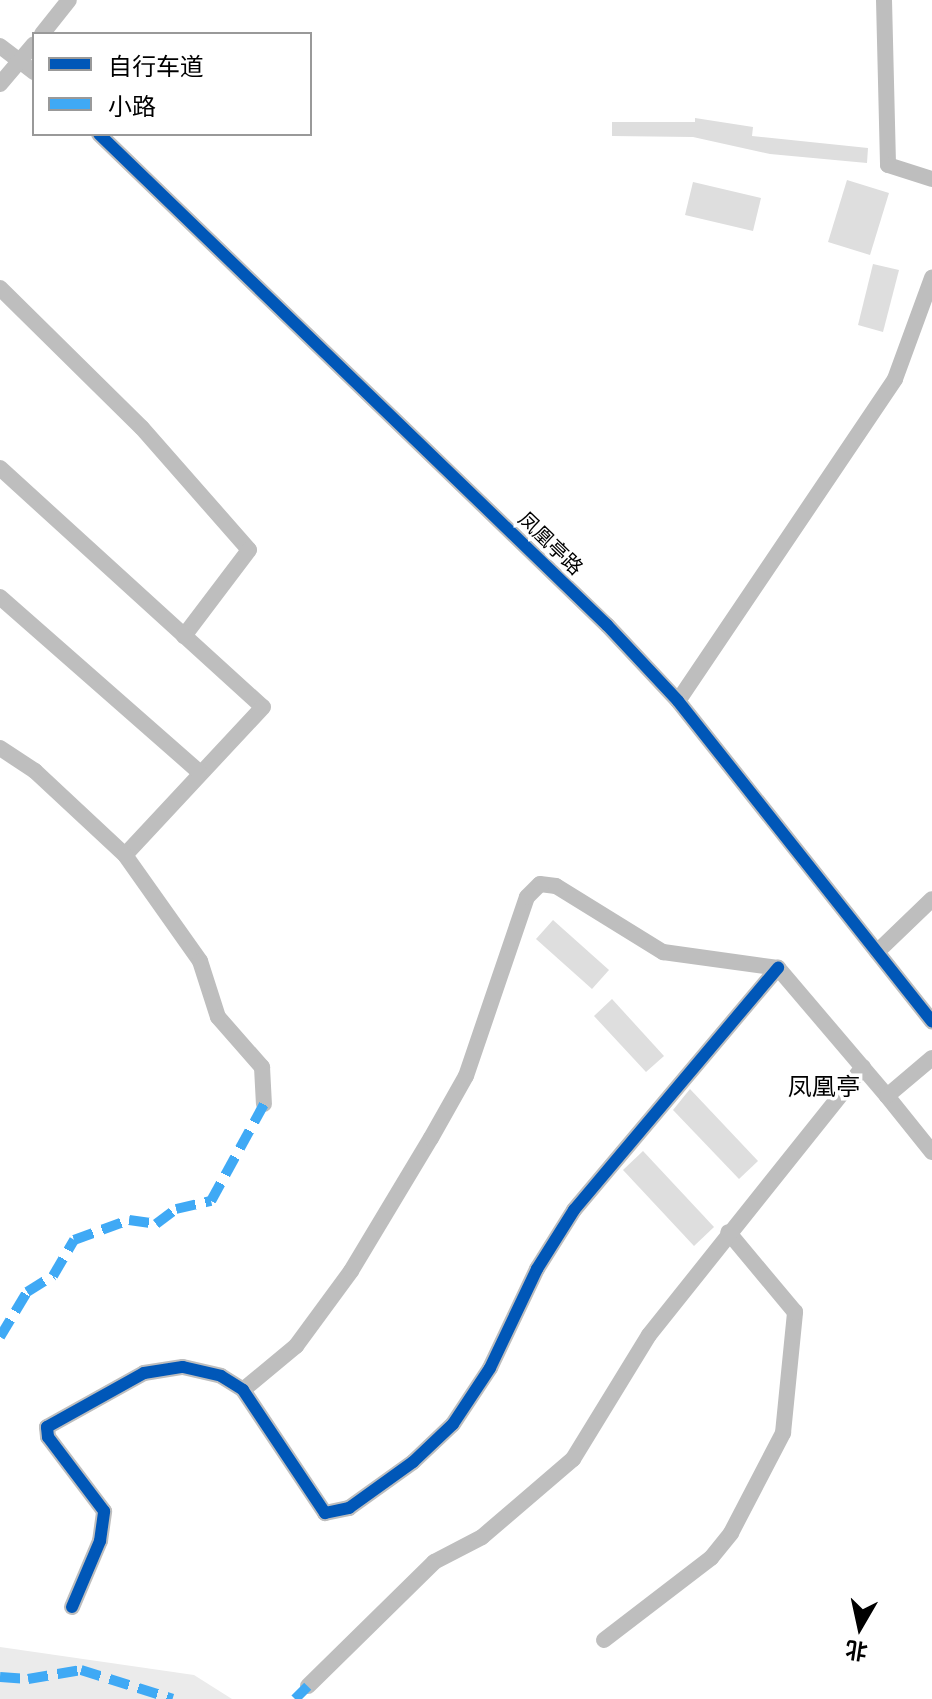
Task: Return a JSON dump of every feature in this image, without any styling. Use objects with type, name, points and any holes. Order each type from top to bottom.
[{"type":"street","points":[[44,32],[69,0]]},
{"type":"street","points":[[884,0],[888,165],[932,179]]},
{"type":"street","points":[[0,46],[28,66],[0,84]]},
{"type":"street","name":"凤凰亭路","points":[[101,136],[607,625],[678,701],[932,1021]]},
{"type":"street","points":[[678,701],[895,379],[932,278]]},
{"type":"street","points":[[0,288],[142,428],[249,550],[184,636]]},
{"type":"street","points":[[0,468],[263,707],[199,772],[125,855]]},
{"type":"street","points":[[0,597],[199,772]]},
{"type":"street","points":[[0,748],[35,771],[125,855],[200,961],[218,1017],[262,1067],[264,1104]]},
{"type":"street","points":[[243,1390],[296,1346],[351,1271],[431,1138],[466,1076],[527,897],[540,884],[556,886],[663,952],[778,968],[932,1152]]},
{"type":"street","points":[[877,952],[932,899]]},
{"type":"street","points":[[72,1607],[100,1541],[104,1511],[48,1437],[47,1427],[162,1368],[221,1376],[243,1390],[325,1513],[349,1508],[413,1462],[447,1432],[490,1368],[537,1269],[574,1210],[778,968]]},
{"type":"street","points":[[887,1096],[932,1058]]},
{"type":"street","points":[[308,1686],[434,1562],[482,1537],[573,1459],[649,1335],[728,1232],[863,1067]]},
{"type":"street","points":[[604,1640],[711,1558],[731,1533],[783,1433],[795,1312],[728,1232]]},
{"type":"shaded area","points":[[0,1647],[194,1675],[232,1699],[0,1699]]},
{"type":"building","points":[[695,118],[753,127],[752,136],[868,148],[867,163],[770,154],[693,137],[612,136],[612,122],[695,122]]},
{"type":"building","points":[[847,180],[889,193],[870,255],[828,242]]},
{"type":"building","points":[[693,182],[761,198],[753,231],[685,215]]},
{"type":"building","points":[[873,264],[899,270],[883,332],[858,325]]},
{"type":"building","points":[[553,920],[609,970],[592,989],[536,939]]},
{"type":"building","points":[[612,999],[664,1056],[646,1072],[594,1016]]},
{"type":"building","points":[[690,1089],[758,1161],[739,1179],[673,1110]]},
{"type":"building","points":[[643,1151],[714,1227],[694,1246],[623,1170]]},
{"type":"marked path","points":[[0,1337],[27,1292],[53,1276],[74,1240],[129,1220],[156,1224],[176,1209],[211,1201],[264,1104]]},
{"type":"marked path","points":[[0,1677],[28,1679],[81,1670],[173,1699]]},
{"type":"marked path","points":[[295,1699],[308,1686]]},
{"type":"cycle path","points":[[101,136],[607,625],[678,701],[932,1021]]},
{"type":"cycle path","points":[[72,1607],[100,1541],[104,1511],[48,1437],[47,1427],[144,1373],[183,1367],[221,1376],[243,1390],[325,1513],[349,1508],[413,1462],[453,1424],[490,1368],[537,1269],[574,1210],[778,968]]},
{"type":"district","name":"凤凰亭","points":[[824,1086]]}]
